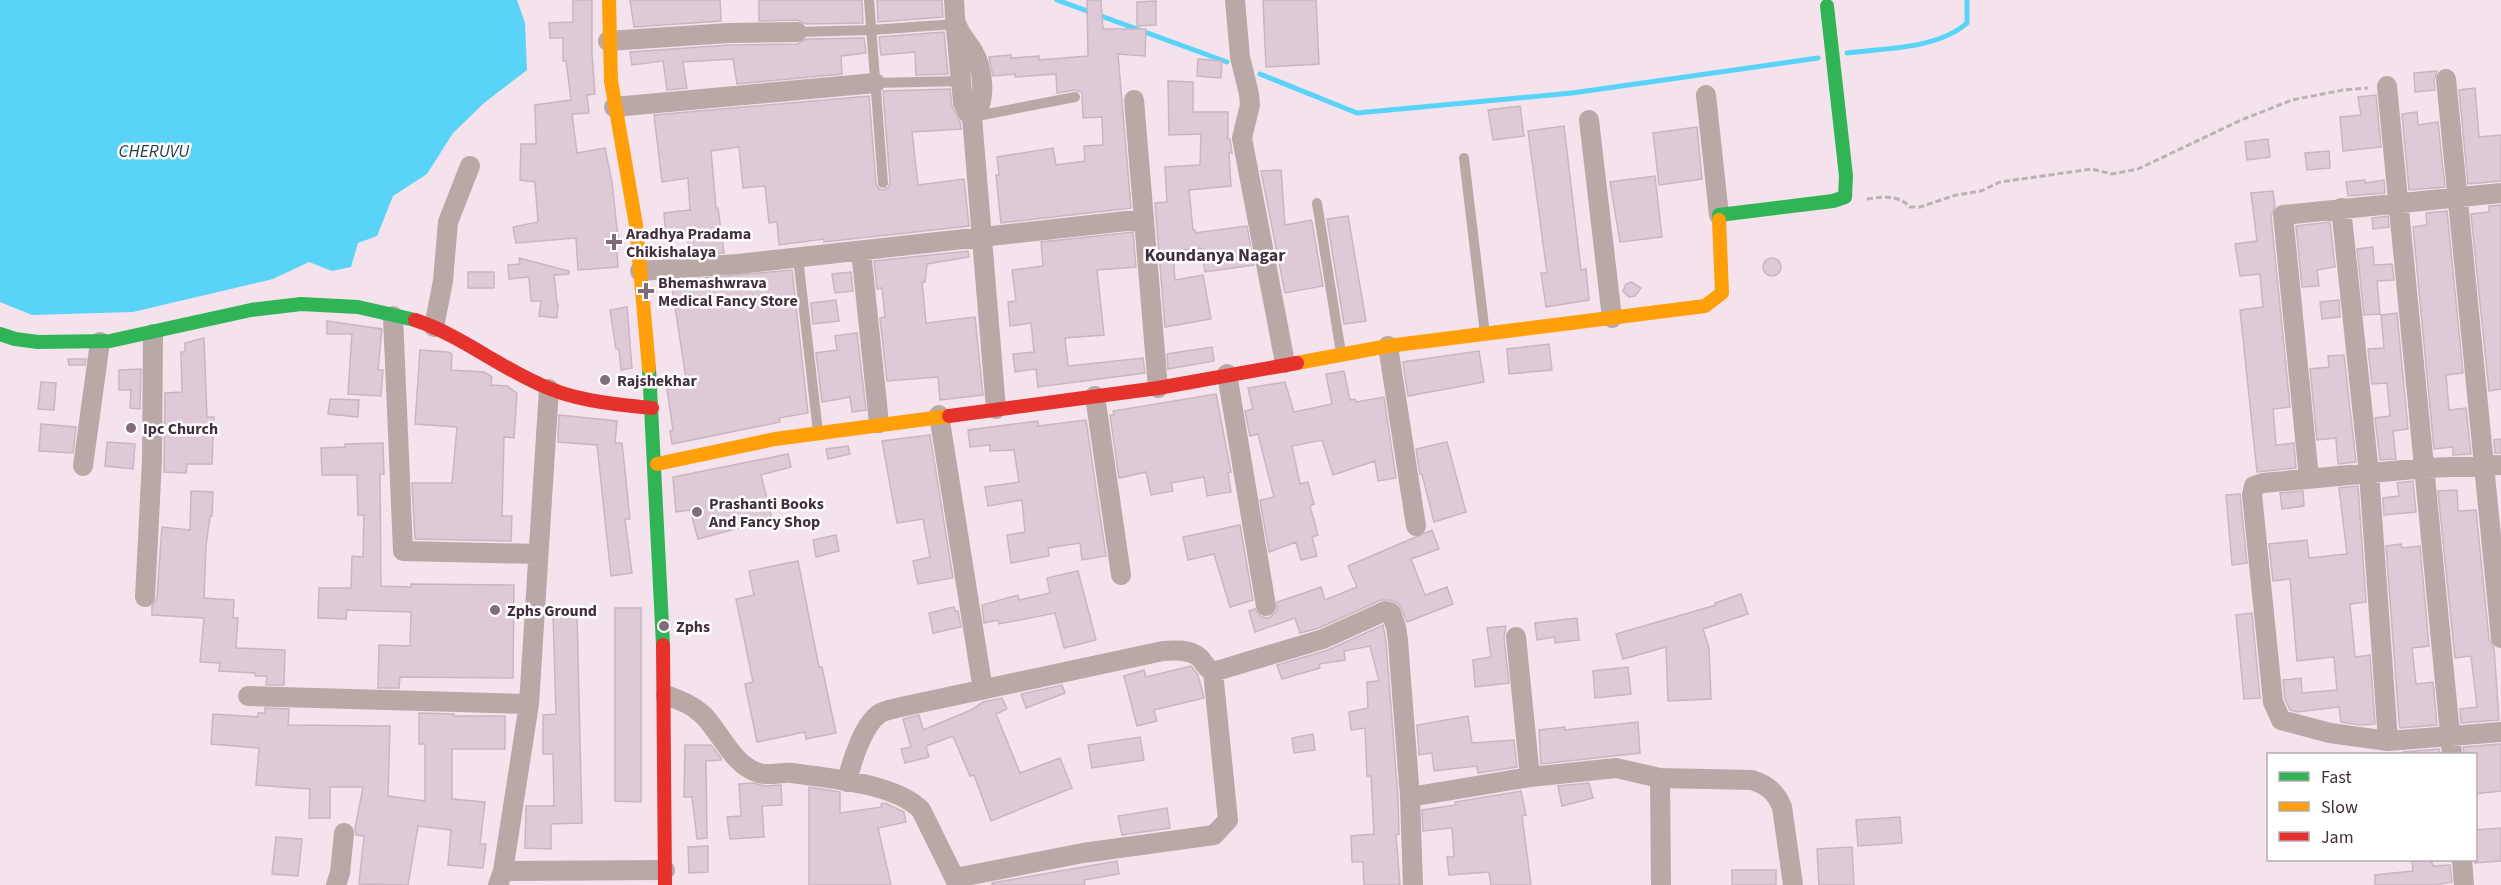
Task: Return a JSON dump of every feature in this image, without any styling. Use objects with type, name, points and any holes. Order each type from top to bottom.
[{"type":"street","points":[[549,389],[529,704],[501,878],[665,878],[666,695],[657,464],[638,240],[614,107],[608,41],[609,0]]},
{"type":"street","points":[[954,0],[963,102],[972,117],[996,409]]},
{"type":"street","points":[[1234,0],[1240,57],[1250,105],[1242,138],[1285,363]]},
{"type":"street","points":[[1719,214],[1833,201],[1845,197],[1846,176],[1827,6]]},
{"type":"street","points":[[956,24],[975,54],[980,70],[982,97],[979,108],[972,117]]},
{"type":"street","points":[[608,41],[729,33],[797,32]]},
{"type":"street","points":[[2446,79],[2457,197],[2492,466],[2501,638]]},
{"type":"street","points":[[614,107],[875,83]]},
{"type":"street","points":[[2387,86],[2452,745]]},
{"type":"street","points":[[657,464],[818,432],[1158,388],[1388,346],[1705,306],[1718,299],[1723,285],[1719,214],[1706,95]]},
{"type":"street","points":[[1134,100],[1158,388]]},
{"type":"street","points":[[1589,120],[1612,318]]},
{"type":"street","points":[[434,327],[443,281],[448,222],[470,166]]},
{"type":"street","points":[[2309,478],[2283,215],[2501,193]]},
{"type":"street","points":[[2341,208],[2368,473],[2388,741]]},
{"type":"street","points":[[640,271],[798,258],[1144,219]]},
{"type":"street","points":[[861,251],[879,423]]},
{"type":"street","points":[[0,334],[31,343],[100,342],[153,333],[248,309],[326,303],[410,318],[434,327],[453,335],[549,389],[620,405],[652,408]]},
{"type":"street","points":[[393,316],[402,551],[537,554]]},
{"type":"street","points":[[144,597],[152,460],[153,333]]},
{"type":"street","points":[[83,466],[100,342]]},
{"type":"street","points":[[1388,346],[1416,526]]},
{"type":"street","points":[[1227,374],[1266,606]]},
{"type":"street","points":[[1095,396],[1121,575]]},
{"type":"street","points":[[939,415],[983,690]]},
{"type":"street","points":[[2492,466],[2425,468],[2263,483],[2254,486],[2252,495],[2273,702],[2282,720],[2330,733],[2388,741],[2452,745],[2501,732]]},
{"type":"street","points":[[847,782],[851,765],[870,723],[879,714],[901,707],[1171,650],[1191,653],[1200,658],[1204,667],[1213,672],[1323,639],[1385,611],[1391,613],[1398,641],[1410,797],[1413,885]]},
{"type":"street","points":[[1516,637],[1530,777]]},
{"type":"street","points":[[666,695],[690,704],[744,765],[759,773],[788,773],[847,782],[886,790],[913,801],[921,810],[956,882],[1083,853],[1214,835],[1228,820],[1213,672]]},
{"type":"street","points":[[248,696],[529,704]]},
{"type":"street","points":[[1410,797],[1530,777],[1616,768],[1660,778],[1752,780],[1766,785],[1778,796],[1782,807],[1793,885]]},
{"type":"street","points":[[1660,778],[1661,885]]},
{"type":"street","points":[[336,885],[340,873],[344,833]]},
{"type":"street","points":[[2462,861],[2464,885]]},
{"type":"lane","points":[[869,0],[883,183]]},
{"type":"lane","points":[[797,32],[956,24]]},
{"type":"lane","points":[[875,83],[962,81]]},
{"type":"lane","points":[[972,117],[1075,97]]},
{"type":"lane","points":[[1464,158],[1485,334]]},
{"type":"lane","points":[[1317,203],[1341,354]]},
{"type":"lane","points":[[798,258],[818,432]]},
{"type":"path","points":[[1845,197],[1865,199],[1886,196],[1902,199],[1910,207],[1920,207],[1956,195],[1981,191],[2000,182],[2092,170],[2112,174],[2138,170],[2239,121],[2292,100],[2343,90],[2387,86]]},
{"type":"water","name":"CHERUVU","points":[[0,0],[517,0],[525,23],[527,70],[484,103],[453,133],[427,174],[393,196],[377,236],[358,243],[351,267],[332,271],[309,262],[273,279],[133,312],[32,315],[0,302]]},
{"type":"building","points":[[573,0],[592,0],[595,94],[587,95],[589,113],[572,114],[577,153],[605,148],[612,182],[618,238],[616,238],[618,267],[578,270],[576,238],[516,243],[513,227],[538,222],[535,182],[520,180],[521,144],[536,144],[535,105],[571,100],[566,61],[563,61],[563,38],[550,38],[549,23],[573,22]]},
{"type":"building","points":[[630,0],[720,0],[721,21],[634,27]]},
{"type":"building","points":[[759,0],[862,0],[863,23],[806,24],[797,20],[759,21]]},
{"type":"building","points":[[877,0],[942,0],[943,17],[878,22]]},
{"type":"building","points":[[1087,0],[1101,0],[1103,29],[1146,29],[1145,56],[1118,54],[1131,208],[1001,223],[996,175],[999,175],[997,157],[1053,148],[1056,165],[1085,161],[1084,146],[1103,145],[1102,117],[1083,118],[1082,92],[1074,90],[1057,93],[1056,74],[993,76],[989,57],[1039,56],[1039,60],[1088,56]]},
{"type":"building","points":[[1263,0],[1316,0],[1319,64],[1266,67]]},
{"type":"building","points":[[1156,1],[1156,25],[1137,26],[1137,2]]},
{"type":"building","points":[[944,32],[948,74],[916,75],[915,52],[881,55],[879,37]]},
{"type":"building","points":[[864,38],[866,53],[841,56],[842,74],[737,84],[733,59],[683,62],[687,88],[667,90],[663,61],[632,65],[630,52],[729,45],[797,44],[806,39]]},
{"type":"building","points":[[1198,59],[1222,61],[1221,78],[1197,76]]},
{"type":"building","points":[[2437,71],[2434,80],[2435,90],[2415,92],[2414,73]]},
{"type":"building","points":[[1168,81],[1193,82],[1193,112],[1228,112],[1228,139],[1230,139],[1232,153],[1229,153],[1231,186],[1189,190],[1193,230],[1195,233],[1247,226],[1254,265],[1205,272],[1201,248],[1173,251],[1175,280],[1203,275],[1211,319],[1165,327],[1155,203],[1167,202],[1165,167],[1200,165],[1201,134],[1169,135]]},
{"type":"building","points":[[2475,88],[2479,137],[2501,135],[2501,181],[2468,184],[2459,90]]},
{"type":"building","points":[[950,89],[952,106],[961,129],[912,132],[918,185],[964,179],[969,226],[779,245],[777,222],[769,223],[765,186],[743,188],[739,147],[711,151],[716,208],[718,208],[724,253],[689,255],[687,234],[666,236],[664,213],[690,210],[688,178],[662,182],[654,115],[869,96],[876,184],[879,189],[884,190],[889,187],[890,182],[883,91]]},
{"type":"building","points":[[2376,95],[2381,147],[2343,151],[2340,117],[2361,115],[2358,97]]},
{"type":"building","points":[[1520,106],[1524,136],[1493,140],[1488,110]]},
{"type":"building","points":[[2417,112],[2418,125],[2438,122],[2445,187],[2409,190],[2402,114]]},
{"type":"building","points":[[1564,126],[1581,270],[1586,269],[1589,300],[1546,307],[1541,273],[1547,273],[1528,131]]},
{"type":"building","points":[[1697,127],[1702,179],[1659,185],[1653,133]]},
{"type":"building","points":[[2268,139],[2270,157],[2247,160],[2245,142]]},
{"type":"building","points":[[2329,151],[2330,168],[2307,170],[2305,153]]},
{"type":"building","points":[[1281,170],[1285,225],[1311,220],[1323,286],[1285,293],[1261,171]]},
{"type":"building","points":[[1655,176],[1662,237],[1620,242],[1610,182]]},
{"type":"building","points":[[2365,180],[2365,183],[2384,180],[2385,193],[2348,196],[2346,182]]},
{"type":"building","points":[[2273,191],[2275,207],[2271,216],[2290,407],[2273,409],[2276,445],[2294,443],[2296,468],[2257,472],[2240,310],[2263,307],[2260,274],[2240,276],[2235,244],[2257,241],[2251,193]]},
{"type":"building","points":[[2501,205],[2501,389],[2489,391],[2471,214],[2489,212],[2489,206]]},
{"type":"building","points":[[2447,211],[2463,373],[2446,375],[2449,410],[2466,408],[2471,454],[2453,455],[2453,447],[2434,449],[2413,227],[2427,225],[2426,213]]},
{"type":"building","points":[[1348,216],[1366,321],[1344,324],[1327,219]]},
{"type":"building","points":[[2388,216],[2389,227],[2373,229],[2372,218]]},
{"type":"building","points":[[2330,222],[2335,267],[2317,270],[2319,286],[2302,287],[2296,226]]},
{"type":"building","points":[[1133,232],[1136,267],[1097,270],[1104,335],[1065,338],[1068,366],[1143,358],[1145,373],[1038,387],[1036,369],[1015,372],[1013,354],[1034,352],[1031,323],[1010,326],[1008,302],[1016,301],[1012,270],[1043,266],[1041,242]]},
{"type":"building","points":[[2373,247],[2374,265],[2392,264],[2394,280],[2377,281],[2380,314],[2364,315],[2357,249]]},
{"type":"building","points":[[968,251],[969,257],[927,264],[925,282],[922,282],[926,323],[975,317],[983,395],[940,400],[938,377],[887,381],[880,318],[885,317],[882,288],[877,289],[874,261]]},
{"type":"building","points":[[519,258],[569,271],[569,274],[554,275],[558,304],[557,318],[539,316],[541,301],[531,301],[529,277],[509,279],[508,265],[520,264]]},
{"type":"building","points":[[1772,258],[1778,261],[1781,267],[1778,273],[1772,276],[1766,273],[1763,267],[1766,261]]},
{"type":"building","points":[[792,270],[808,413],[779,418],[780,422],[672,444],[670,431],[673,430],[667,389],[687,385],[671,281]]},
{"type":"building","points":[[468,272],[494,272],[494,288],[468,288]]},
{"type":"building","points":[[851,272],[853,291],[835,293],[832,274]]},
{"type":"building","points":[[1631,282],[1641,288],[1635,296],[1629,297],[1623,291],[1626,284]]},
{"type":"building","points":[[836,300],[839,321],[813,324],[811,303]]},
{"type":"building","points":[[2339,300],[2340,317],[2322,319],[2320,302]]},
{"type":"building","points":[[627,307],[632,368],[621,370],[619,349],[616,349],[610,310]]},
{"type":"building","points":[[2397,313],[2408,429],[2393,431],[2396,459],[2380,460],[2375,418],[2390,416],[2387,383],[2372,384],[2368,349],[2384,348],[2381,315]]},
{"type":"building","points":[[327,321],[382,329],[378,370],[383,370],[381,396],[348,394],[352,334],[327,334]]},
{"type":"building","points":[[857,333],[866,410],[852,412],[850,397],[822,402],[816,353],[837,350],[835,336]]},
{"type":"building","points":[[204,338],[207,417],[214,417],[212,464],[187,464],[186,473],[164,472],[165,393],[182,392],[181,352],[185,352],[185,343]]},
{"type":"building","points":[[1549,344],[1552,370],[1509,374],[1507,349]]},
{"type":"building","points":[[1212,347],[1214,361],[1168,369],[1167,354]]},
{"type":"building","points":[[420,350],[448,352],[452,354],[451,370],[484,372],[492,377],[491,385],[507,386],[517,393],[514,438],[504,437],[502,516],[512,516],[511,541],[415,539],[412,483],[452,483],[457,427],[415,424]]},
{"type":"building","points":[[1479,351],[1484,382],[1408,396],[1403,362]]},
{"type":"building","points":[[2344,355],[2356,462],[2338,464],[2336,438],[2317,440],[2310,369],[2329,367],[2328,356]]},
{"type":"building","points":[[68,359],[86,359],[85,365],[69,365]]},
{"type":"building","points":[[141,369],[140,409],[130,408],[131,390],[119,390],[119,370]]},
{"type":"building","points":[[1344,371],[1350,400],[1355,399],[1356,402],[1384,397],[1396,478],[1378,481],[1375,461],[1333,475],[1322,440],[1292,446],[1300,484],[1308,482],[1314,504],[1310,506],[1318,535],[1312,537],[1317,556],[1301,560],[1296,542],[1269,552],[1260,500],[1274,497],[1258,434],[1250,436],[1245,411],[1253,409],[1248,388],[1285,382],[1294,412],[1332,404],[1326,374]]},
{"type":"building","points":[[41,382],[56,383],[54,410],[38,409]]},
{"type":"building","points":[[1216,394],[1231,472],[1228,473],[1231,492],[1207,496],[1204,477],[1171,483],[1173,491],[1151,495],[1146,472],[1119,478],[1110,415],[1114,415],[1113,411]]},
{"type":"building","points":[[330,399],[359,400],[358,417],[328,414]]},
{"type":"building","points":[[559,415],[617,421],[615,443],[622,443],[630,519],[625,519],[632,573],[611,576],[597,445],[558,442]]},
{"type":"building","points":[[1086,420],[1106,556],[1082,560],[1080,543],[1048,548],[1049,556],[1011,563],[1007,535],[1025,532],[1022,500],[988,506],[985,487],[1019,482],[1014,450],[990,451],[990,445],[970,447],[968,430],[1038,421],[1038,426]]},
{"type":"building","points":[[41,424],[76,427],[73,453],[39,451]]},
{"type":"building","points":[[930,435],[953,578],[918,584],[913,561],[930,557],[923,519],[897,523],[882,441]]},
{"type":"building","points":[[2501,439],[2501,453],[2495,453],[2494,440]]},
{"type":"building","points":[[107,442],[135,444],[133,469],[105,466]]},
{"type":"building","points":[[1447,442],[1466,512],[1434,522],[1422,474],[1420,474],[1416,449]]},
{"type":"building","points":[[383,443],[384,474],[380,474],[381,586],[514,585],[513,678],[400,677],[399,688],[378,688],[379,645],[410,646],[411,612],[347,610],[346,619],[318,618],[319,588],[351,588],[352,556],[363,557],[364,515],[358,515],[357,475],[322,475],[321,448],[345,447],[345,444]]},
{"type":"building","points":[[848,446],[850,454],[828,459],[826,449]]},
{"type":"building","points":[[788,454],[791,467],[761,475],[772,519],[698,539],[690,510],[676,512],[673,477]]},
{"type":"building","points":[[2413,481],[2416,512],[2384,515],[2383,498],[2399,496],[2397,483]]},
{"type":"building","points":[[2358,486],[2366,602],[2350,604],[2355,657],[2370,655],[2375,724],[2360,725],[2341,722],[2339,707],[2297,712],[2290,710],[2285,699],[2283,680],[2301,678],[2302,693],[2337,690],[2334,657],[2297,661],[2290,579],[2273,581],[2269,544],[2307,540],[2309,558],[2347,554],[2339,488]]},
{"type":"building","points":[[2457,490],[2458,511],[2476,510],[2489,639],[2494,647],[2499,720],[2461,723],[2460,709],[2477,707],[2471,656],[2455,658],[2438,491]]},
{"type":"building","points":[[191,491],[213,492],[212,516],[210,516],[206,546],[204,598],[234,600],[233,618],[238,618],[236,648],[285,650],[284,685],[266,685],[267,676],[219,671],[220,663],[200,662],[204,618],[152,615],[152,606],[157,598],[162,527],[190,530]]},
{"type":"building","points":[[2303,491],[2304,506],[2282,509],[2280,493]]},
{"type":"building","points":[[2240,494],[2247,563],[2232,565],[2226,495]]},
{"type":"building","points":[[1240,525],[1253,600],[1230,607],[1214,554],[1188,560],[1183,537]]},
{"type":"building","points":[[1432,530],[1439,549],[1411,559],[1425,595],[1447,587],[1453,604],[1407,622],[1399,604],[1381,600],[1319,628],[1300,633],[1295,618],[1255,632],[1249,611],[1255,609],[1261,617],[1269,618],[1277,611],[1277,602],[1321,587],[1325,600],[1357,587],[1348,566]]},
{"type":"building","points":[[836,535],[839,551],[816,557],[813,540]]},
{"type":"building","points":[[2401,544],[2402,548],[2420,546],[2429,646],[2412,648],[2416,684],[2433,682],[2437,725],[2400,728],[2386,546]]},
{"type":"building","points":[[798,561],[819,667],[822,667],[836,733],[806,739],[805,732],[757,742],[745,684],[753,682],[736,599],[754,595],[749,571]]},
{"type":"building","points":[[1078,571],[1096,640],[1064,648],[1055,613],[999,624],[998,620],[984,623],[982,605],[1018,595],[1019,600],[1050,593],[1047,578]]},
{"type":"building","points":[[1741,594],[1748,614],[1703,629],[1709,648],[1711,699],[1668,701],[1666,647],[1623,659],[1616,634],[1716,605],[1715,603]]},
{"type":"building","points":[[954,607],[955,611],[958,611],[961,627],[933,633],[929,613]]},
{"type":"building","points":[[615,608],[641,608],[641,802],[615,801]]},
{"type":"building","points":[[2252,613],[2260,698],[2244,699],[2236,615]]},
{"type":"building","points":[[553,614],[577,614],[582,823],[551,824],[551,849],[525,848],[526,806],[554,806],[553,754],[543,754],[543,715],[556,714]]},
{"type":"building","points":[[1577,618],[1579,640],[1555,643],[1555,637],[1537,640],[1535,623]]},
{"type":"building","points":[[1383,625],[1398,798],[1399,834],[1396,835],[1400,885],[1364,885],[1363,862],[1352,862],[1351,836],[1374,834],[1371,776],[1367,776],[1365,728],[1351,730],[1349,712],[1368,708],[1367,682],[1379,681],[1370,646],[1344,651],[1345,660],[1319,664],[1320,668],[1282,679],[1277,665],[1328,650]]},
{"type":"building","points":[[1506,626],[1504,638],[1509,683],[1475,687],[1473,660],[1491,657],[1487,628]]},
{"type":"building","points":[[1191,666],[1198,675],[1204,698],[1154,710],[1157,721],[1137,726],[1124,676],[1144,670],[1146,677]]},
{"type":"building","points":[[1628,667],[1631,694],[1595,698],[1593,671]]},
{"type":"building","points":[[1062,685],[1065,693],[1026,708],[1021,694]]},
{"type":"building","points":[[1002,698],[1007,709],[996,714],[1020,773],[1060,758],[1072,788],[991,821],[974,775],[970,776],[953,736],[926,746],[929,757],[905,763],[901,749],[911,747],[903,719],[919,715],[923,730],[971,710],[983,702]]},
{"type":"building","points":[[265,708],[289,709],[288,725],[390,726],[388,796],[425,801],[425,744],[419,744],[419,713],[505,716],[505,749],[452,749],[452,799],[485,802],[480,844],[486,844],[483,868],[448,865],[451,830],[418,826],[408,885],[359,884],[364,836],[356,835],[355,829],[363,787],[330,787],[330,818],[309,818],[310,789],[256,785],[259,748],[211,744],[213,714],[258,717],[258,713],[265,713]]},
{"type":"building","points":[[1468,716],[1472,743],[1514,740],[1517,767],[1478,773],[1477,766],[1434,771],[1432,753],[1419,755],[1417,725]]},
{"type":"building","points":[[1638,722],[1640,753],[1541,764],[1539,730],[1565,727],[1565,730]]},
{"type":"building","points":[[1313,734],[1315,750],[1294,753],[1292,738]]},
{"type":"building","points":[[1140,737],[1144,760],[1092,768],[1088,745]]},
{"type":"building","points":[[2501,744],[2501,791],[2477,794],[2477,753],[2464,753],[2463,747]]},
{"type":"building","points":[[685,745],[711,745],[721,758],[721,760],[706,761],[707,838],[697,839],[692,797],[684,797]]},
{"type":"building","points":[[2439,749],[2440,753],[2403,753]]},
{"type":"building","points":[[753,783],[765,786],[781,785],[782,805],[762,806],[764,837],[730,839],[727,817],[741,816],[739,784]]},
{"type":"building","points":[[1589,783],[1593,798],[1562,806],[1558,786]]},
{"type":"building","points":[[809,787],[840,792],[840,813],[882,807],[881,804],[885,803],[904,812],[906,822],[878,828],[891,885],[809,885]]},
{"type":"building","points":[[1521,791],[1526,815],[1522,816],[1531,885],[1491,885],[1489,872],[1449,875],[1447,857],[1454,857],[1452,828],[1423,831],[1422,810]]},
{"type":"building","points":[[1167,808],[1170,828],[1122,835],[1118,816]]},
{"type":"building","points":[[1900,817],[1902,843],[1858,846],[1856,820]]},
{"type":"building","points":[[2501,828],[2501,861],[2475,863],[2477,861],[2477,830]]},
{"type":"building","points":[[276,837],[302,839],[298,876],[272,874]]},
{"type":"building","points":[[708,846],[708,872],[689,873],[688,847]]},
{"type":"building","points":[[1852,847],[1854,885],[1819,885],[1817,849]]},
{"type":"building","points":[[1117,861],[1119,874],[1084,880],[1085,885],[992,885],[992,883]]},
{"type":"building","points":[[2412,861],[2431,861],[2433,866],[2450,865],[2452,882],[2435,885],[2375,885],[2375,875],[2413,871]]},
{"type":"building","points":[[1732,870],[1776,870],[1776,885],[1732,885]]},
{"type":"waterway","points":[[1057,0],[1227,62]]},
{"type":"waterway","points":[[1847,53],[1926,43],[1955,32],[1967,23],[1967,0]]},
{"type":"waterway","points":[[1260,74],[1357,113],[1572,93],[1818,58]]},
{"type":"traffic: fast","points":[[1719,220],[1719,215],[1833,201],[1845,197],[1846,176],[1827,6]]},
{"type":"traffic: fast","points":[[0,334],[15,339],[38,342],[110,341],[251,310],[301,304],[358,307],[415,320]]},
{"type":"traffic: fast","points":[[649,368],[663,645]]},
{"type":"traffic: slow","points":[[609,0],[611,81],[636,225],[649,368]]},
{"type":"traffic: slow","points":[[1297,363],[1388,346],[1705,306],[1722,293],[1719,220]]},
{"type":"traffic: slow","points":[[657,464],[775,439],[949,416]]},
{"type":"traffic: jam","points":[[415,320],[447,334],[552,390],[594,401],[652,408]]},
{"type":"traffic: jam","points":[[949,416],[1158,388],[1297,363]]},
{"type":"traffic: jam","points":[[663,645],[665,885]]},
{"type":"place","name":"Aradhya Pradama Chikishalaya","points":[[614,242]]},
{"type":"place","name":"Bhemashwrava Medical Fancy Store","points":[[646,291]]},
{"type":"place","name":"Rajshekhar","points":[[605,380]]},
{"type":"place","name":"Ipc Church","points":[[131,428]]},
{"type":"place","name":"Prashanti Books And Fancy Shop","points":[[697,512]]},
{"type":"place","name":"Zphs Ground","points":[[495,610]]},
{"type":"place","name":"Zphs","points":[[664,626]]},
{"type":"district","name":"Koundanya Nagar","points":[[1215,255]]}]
